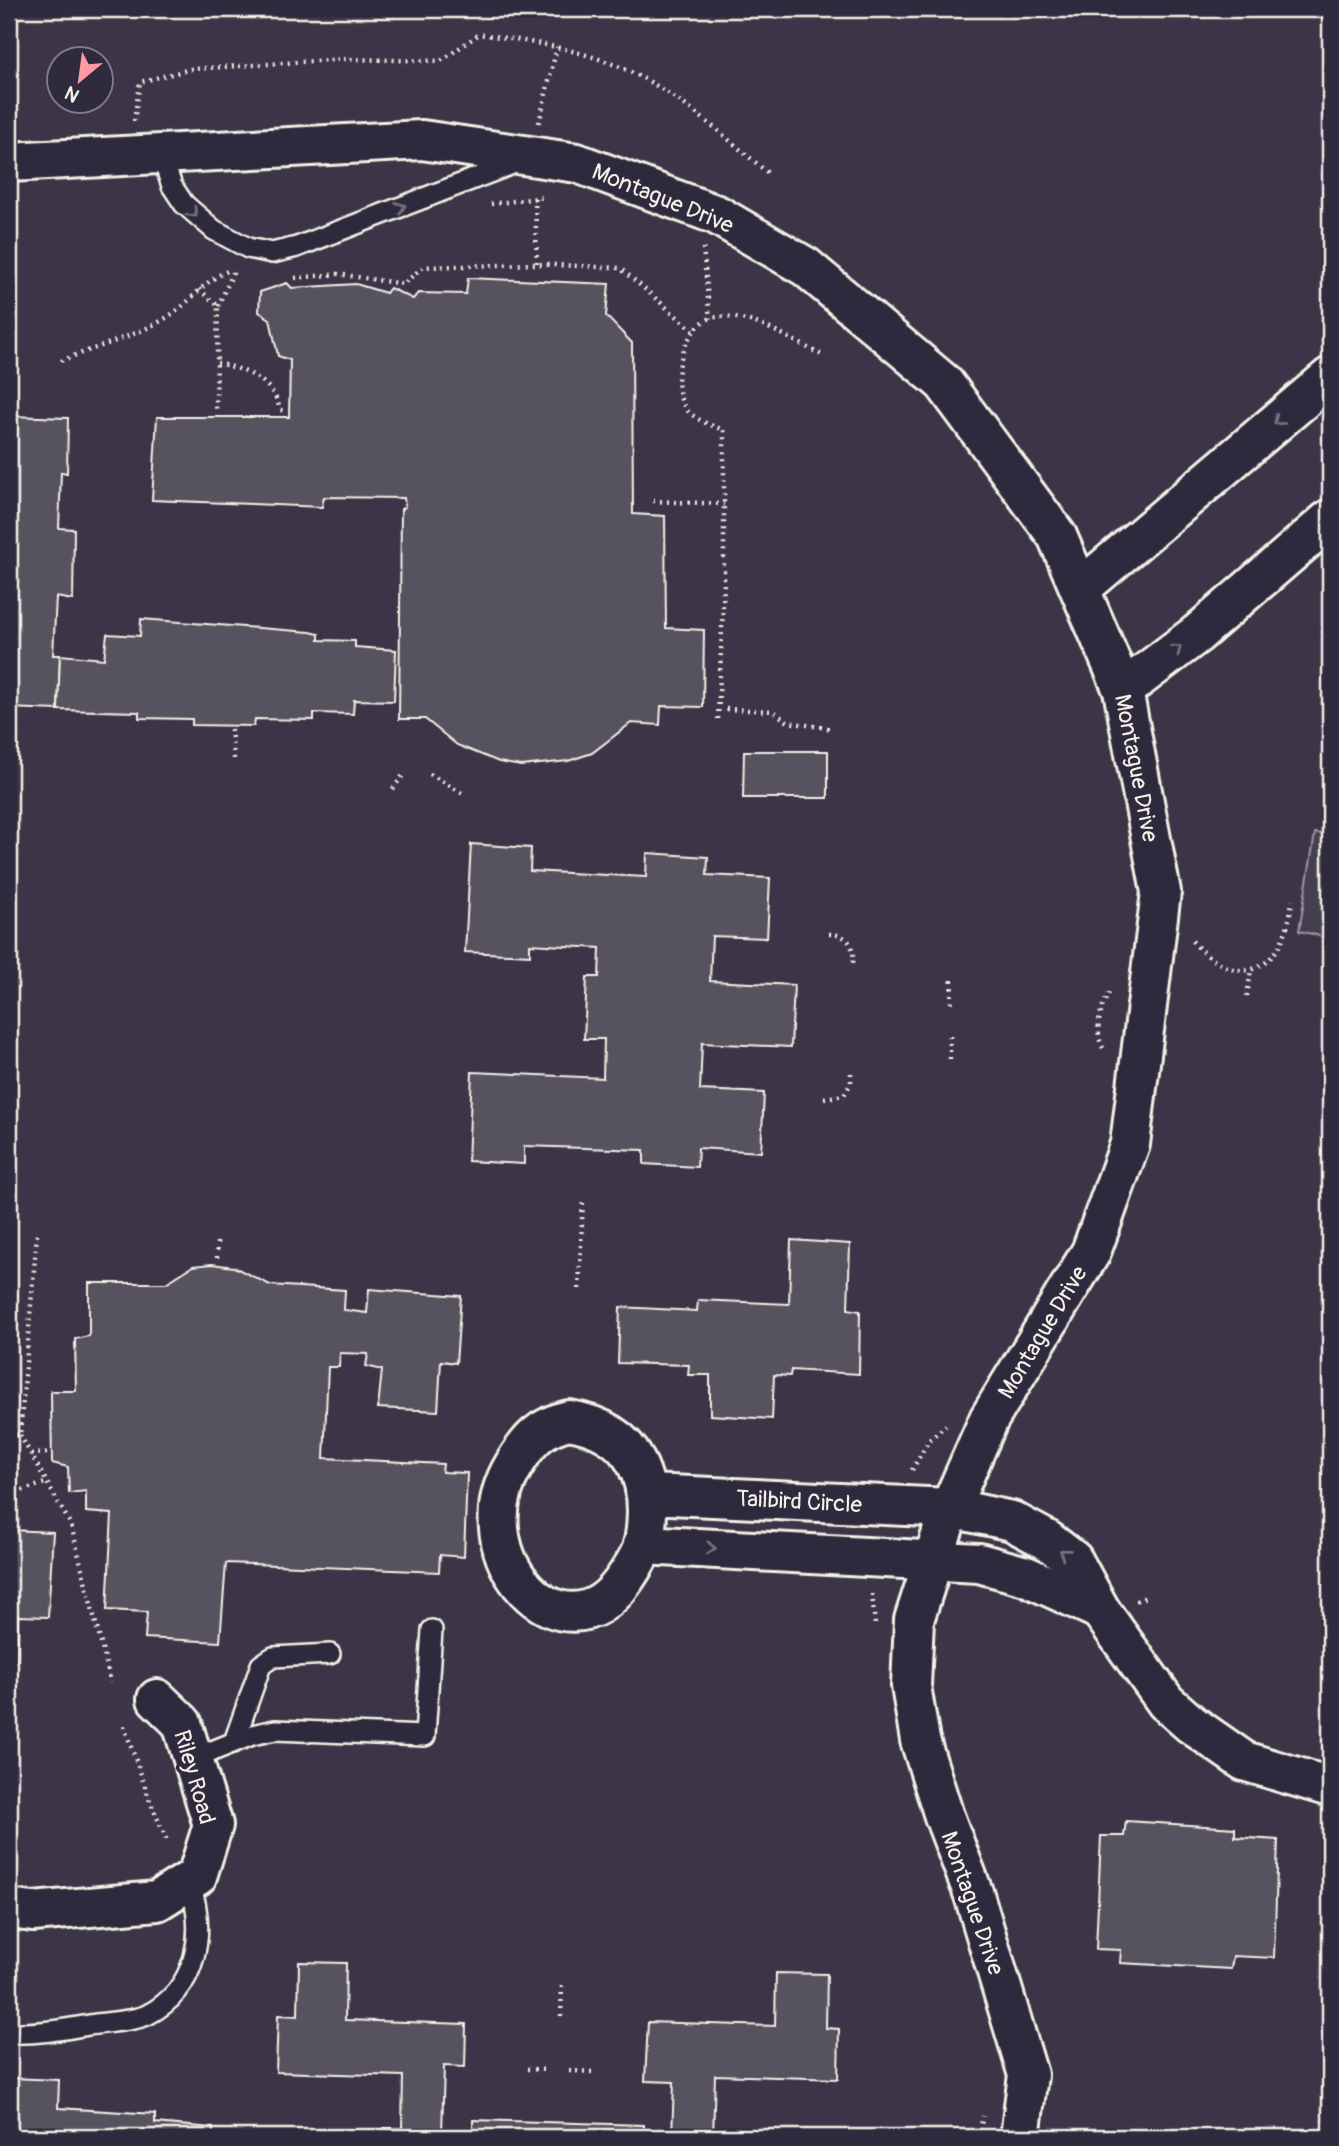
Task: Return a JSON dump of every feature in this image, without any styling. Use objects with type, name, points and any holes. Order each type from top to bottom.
[{"type":"street","name":"Montague Drive","points":[[9,162],[422,140],[577,163],[717,215],[806,267],[944,383],[1058,536],[1122,690],[1161,892],[1130,1144],[1091,1252],[989,1419],[950,1508],[914,1620],[911,1686],[920,1740],[944,1816],[974,1895],[1028,2075],[1020,2137]]},
{"type":"street","points":[[1080,589],[1330,377]]},
{"type":"street","points":[[1122,690],[1198,634],[1330,519]]},
{"type":"street","points":[[569,1420],[601,1428],[619,1440],[638,1464],[648,1494],[643,1545],[613,1595],[599,1605],[564,1610],[545,1605],[527,1592],[514,1577],[497,1531],[503,1488],[522,1451],[546,1427],[569,1420]]},
{"type":"street","name":"Tailbird Circle","points":[[648,1494],[950,1508],[1012,1521],[1047,1540],[1073,1560],[1100,1610],[1166,1702],[1216,1744],[1244,1761],[1330,1787]]},
{"type":"street","points":[[643,1545],[979,1563],[1026,1576],[1100,1610]]},
{"type":"street","name":"Riley Road","points":[[157,1699],[182,1723],[195,1758],[213,1825],[193,1879]]},
{"type":"street","points":[[9,1909],[33,1912],[157,1901],[193,1879]]},
{"type":"lane","points":[[147,155],[201,221],[248,248],[272,253],[297,247],[533,156]]},
{"type":"lane","points":[[195,1758],[234,1742],[275,1730],[425,1736],[432,1630]]},
{"type":"lane","points":[[234,1742],[261,1665],[273,1657],[330,1654]]},
{"type":"lane","points":[[9,2033],[36,2034],[146,2015],[183,1987],[200,1942],[193,1879]]},
{"type":"path","points":[[147,155],[134,123],[140,82],[191,69],[346,59],[441,61],[479,34],[557,47],[617,65],[653,85],[715,129],[768,173]]},
{"type":"path","points":[[542,110],[557,47]]},
{"type":"path","points":[[480,206],[556,196]]},
{"type":"path","points":[[535,198],[537,264]]},
{"type":"path","points":[[707,243],[702,241],[710,319]]},
{"type":"path","points":[[290,273],[295,278],[338,274],[403,284],[423,267],[537,264],[620,268],[694,331]]},
{"type":"path","points":[[216,410],[218,306],[235,269]]},
{"type":"path","points":[[61,361],[164,319],[183,307],[210,278],[235,269],[247,269]]},
{"type":"path","points":[[199,289],[218,306]]},
{"type":"path","points":[[718,719],[724,430],[699,421],[685,408],[679,386],[683,346],[694,331],[710,319],[740,318],[822,355]]},
{"type":"path","points":[[217,363],[242,368],[262,380],[278,400],[280,410],[287,411]]},
{"type":"path","points":[[653,501],[724,504]]},
{"type":"path","points":[[726,709],[773,711],[788,722],[833,729]]},
{"type":"path","points":[[231,729],[234,759]]},
{"type":"path","points":[[430,774],[465,796]]},
{"type":"path","points":[[393,789],[403,775]]},
{"type":"path","points":[[1185,932],[1217,964],[1251,970],[1266,963],[1280,950],[1290,927],[1293,900]]},
{"type":"path","points":[[829,934],[837,934],[849,941],[854,950],[853,963]]},
{"type":"path","points":[[1247,996],[1251,970]]},
{"type":"path","points":[[951,1003],[952,978]]},
{"type":"path","points":[[950,1036],[950,1060]]},
{"type":"path","points":[[824,1098],[844,1095],[851,1083],[851,1072]]},
{"type":"path","points":[[579,1289],[583,1200]]},
{"type":"path","points":[[37,1234],[20,1435],[71,1525],[111,1683]]},
{"type":"path","points":[[217,1239],[217,1258]]},
{"type":"path","points":[[9,1434],[20,1435]]},
{"type":"path","points":[[31,1454],[49,1453]]},
{"type":"path","points":[[9,1495],[48,1482]]},
{"type":"path","points":[[124,1726],[164,1835],[193,1879]]},
{"type":"path","points":[[561,2016],[562,1984]]},
{"type":"path","points":[[527,2069],[548,2070]]},
{"type":"path","points":[[569,2071],[596,2072]]},
{"type":"shaded area","points":[[9,9],[1330,9],[1330,2137],[9,2137]]},
{"type":"shaded area","points":[[1315,833],[1330,835],[1330,938],[1299,931]]},
{"type":"building","points":[[468,278],[609,284],[606,316],[632,343],[633,514],[665,516],[666,628],[704,630],[703,707],[661,706],[660,725],[631,723],[592,753],[568,761],[521,766],[499,762],[457,745],[425,719],[399,719],[401,509],[405,507],[404,498],[324,497],[322,507],[152,500],[157,417],[289,417],[290,360],[278,356],[270,319],[259,312],[260,292],[287,283],[292,288],[356,284],[386,293],[390,288],[413,299],[418,293],[466,294]]},
{"type":"building","points":[[9,416],[68,418],[67,473],[61,472],[59,528],[74,529],[73,600],[56,597],[53,655],[60,655],[58,710],[9,708]]},
{"type":"building","points":[[141,619],[310,632],[319,634],[319,640],[355,641],[355,647],[396,650],[394,701],[354,700],[353,714],[314,713],[314,720],[255,719],[254,726],[192,725],[192,719],[139,718],[139,712],[58,710],[60,655],[104,659],[107,634],[140,636]]},
{"type":"building","points":[[744,751],[828,751],[828,798],[743,798]]},
{"type":"building","points":[[471,844],[531,848],[530,871],[646,877],[647,853],[708,857],[707,875],[770,878],[767,938],[712,936],[710,981],[794,985],[791,1047],[702,1043],[700,1090],[764,1093],[761,1152],[698,1148],[697,1167],[644,1164],[644,1150],[524,1146],[524,1164],[468,1161],[472,1072],[603,1078],[604,1039],[584,1039],[587,977],[599,977],[600,948],[530,944],[530,955],[465,952]]},
{"type":"building","points":[[791,1240],[850,1244],[848,1309],[860,1311],[859,1374],[791,1370],[790,1376],[774,1375],[772,1419],[710,1415],[710,1375],[688,1375],[689,1365],[618,1363],[620,1307],[697,1311],[698,1300],[789,1304]]},
{"type":"building","points":[[212,1264],[234,1267],[270,1285],[345,1290],[344,1310],[367,1313],[369,1289],[461,1296],[456,1363],[441,1361],[438,1411],[378,1408],[382,1370],[366,1366],[368,1354],[340,1353],[339,1367],[328,1367],[324,1458],[443,1464],[442,1472],[467,1473],[464,1557],[440,1555],[439,1572],[226,1563],[220,1642],[145,1638],[147,1612],[107,1610],[112,1514],[86,1512],[86,1491],[69,1493],[68,1467],[52,1463],[51,1391],[76,1391],[75,1339],[89,1336],[89,1283],[166,1283],[193,1266]]},
{"type":"building","points":[[9,1530],[53,1532],[48,1617],[18,1616],[17,1662],[9,1661]]},
{"type":"building","points":[[1126,1821],[1235,1828],[1235,1837],[1278,1840],[1274,1958],[1233,1956],[1231,1969],[1120,1963],[1121,1950],[1096,1949],[1101,1836],[1124,1836]]},
{"type":"building","points":[[299,1962],[346,1963],[345,2020],[466,2024],[465,2067],[444,2066],[442,2133],[473,2134],[473,2120],[644,2125],[644,2137],[384,2137],[384,2128],[402,2128],[403,2076],[276,2072],[278,2015],[298,2016]]},
{"type":"building","points":[[776,1973],[827,1974],[826,2028],[839,2029],[838,2079],[715,2075],[713,2137],[672,2137],[674,2082],[645,2081],[648,2022],[775,2026]]},
{"type":"building","points":[[9,2078],[59,2080],[58,2108],[155,2114],[155,2123],[213,2128],[213,2137],[9,2137]]}]
